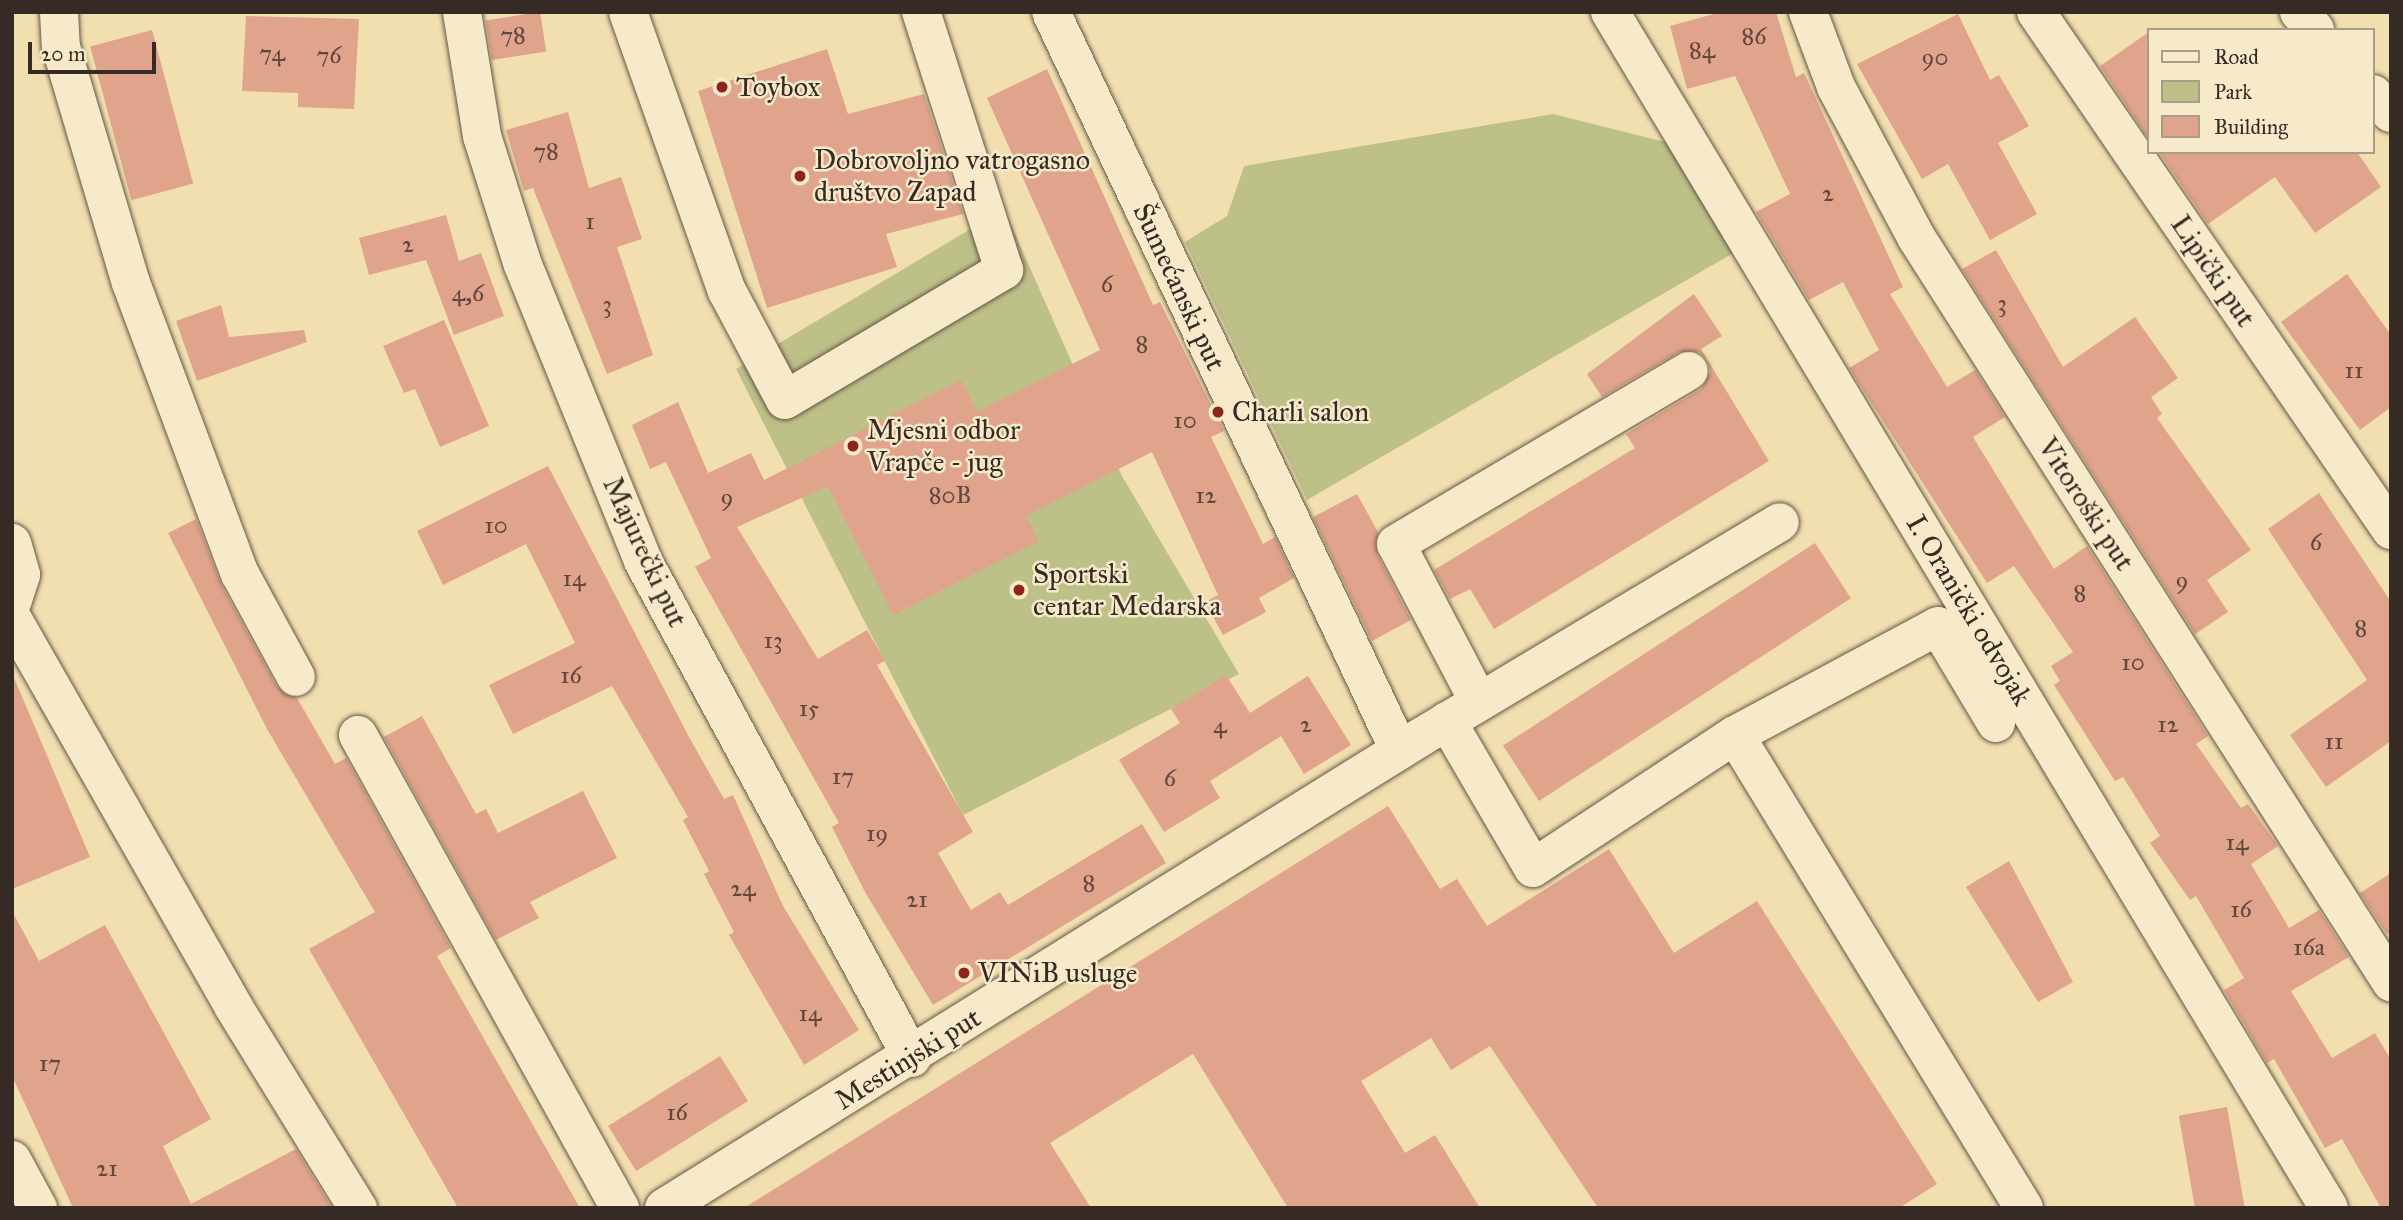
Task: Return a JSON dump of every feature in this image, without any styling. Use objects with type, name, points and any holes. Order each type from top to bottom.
[{"type":"street","points":[[59,12],[61,47],[131,283],[240,574],[296,677]]},
{"type":"street","name":"Majurečki put","points":[[462,12],[482,136],[523,264],[643,561],[912,1058]]},
{"type":"street","points":[[628,12],[727,291],[785,400],[1004,270],[921,12]]},
{"type":"street","name":"Šumećanski put","points":[[1051,12],[1399,750]]},
{"type":"street","name":"I. Oranički odvojak","points":[[1610,12],[2329,1208]]},
{"type":"street","name":"Vitoroški put","points":[[1808,12],[1836,87],[1916,237],[2391,982]]},
{"type":"street","name":"Lipički put","points":[[2036,12],[2391,530]]},
{"type":"street","points":[[2299,12],[2313,28]]},
{"type":"street","points":[[2375,96],[2391,113]]},
{"type":"street","points":[[1479,702],[1396,544],[1689,371]]},
{"type":"street","name":"Mestinjski put","points":[[664,1208],[912,1058],[1399,750],[1780,522]]},
{"type":"street","points":[[12,542],[21,575],[12,602]]},
{"type":"street","points":[[12,618],[233,1006],[358,1208]]},
{"type":"street","points":[[1447,721],[1533,868],[1735,735],[1938,626],[1996,723]]},
{"type":"street","points":[[358,734],[620,1208]]},
{"type":"street","points":[[1735,735],[2024,1208]]},
{"type":"street","points":[[12,1160],[38,1208]]},
{"type":"green space","points":[[1553,114],[1677,145],[1742,248],[1307,500],[1185,242],[1227,216],[1244,166]]},
{"type":"green space","name":"Sportski centar Medarska","points":[[1004,209],[1122,476],[1239,674],[963,815],[736,369]]},
{"type":"building","points":[[540,12],[546,52],[492,60],[486,21]]},
{"type":"building","points":[[1721,12],[1776,12],[1796,77],[1804,73],[1903,287],[1890,294],[1947,387],[1975,370],[2005,417],[1973,437],[2054,569],[2087,546],[2208,736],[2196,744],[2241,808],[2248,804],[2278,846],[2251,864],[2289,928],[2319,910],[2349,957],[2291,991],[2332,1058],[2375,1033],[2391,1060],[2391,1208],[2381,1208],[2342,1139],[2325,1148],[2274,1059],[2267,1063],[2224,990],[2244,978],[2196,896],[2190,900],[2150,843],[2160,836],[2123,777],[2115,781],[2054,685],[2060,681],[2051,666],[2073,652],[2014,566],[1987,583],[1849,368],[1879,350],[1843,282],[1809,300],[1756,212],[1790,194],[1735,76],[1687,89],[1670,26]]},
{"type":"building","points":[[1958,14],[1990,80],[1999,75],[2029,126],[1998,143],[2037,214],[1990,240],[1948,164],[1922,179],[1857,64]]},
{"type":"building","points":[[246,16],[359,19],[354,109],[298,107],[298,93],[242,91]]},
{"type":"building","points":[[152,30],[193,184],[131,200],[90,47]]},
{"type":"building","points":[[2148,33],[2148,138],[2100,66]]},
{"type":"building","points":[[827,49],[848,114],[924,94],[963,214],[886,234],[897,267],[767,308],[698,91]]},
{"type":"building","points":[[1047,69],[1153,305],[1160,302],[1224,431],[1211,437],[1263,544],[1275,537],[1294,578],[1259,598],[1266,612],[1223,635],[1205,602],[1218,595],[1152,452],[1026,516],[1039,541],[893,615],[828,486],[737,527],[818,659],[867,630],[885,661],[877,665],[973,832],[938,853],[971,910],[1000,892],[1008,905],[1142,824],[1166,863],[933,1005],[865,892],[832,827],[839,823],[695,567],[711,558],[666,462],[650,469],[632,425],[678,402],[708,473],[751,453],[764,480],[961,380],[977,412],[1100,350],[987,98]]},
{"type":"building","points":[[568,112],[589,188],[621,177],[642,239],[617,247],[653,355],[607,374],[533,188],[524,191],[506,130]]},
{"type":"building","points":[[2160,154],[2358,154],[2381,187],[2315,233],[2275,177],[2208,224]]},
{"type":"building","points":[[446,215],[459,261],[481,253],[504,316],[454,335],[426,260],[369,275],[359,238]]},
{"type":"building","points":[[1996,250],[2063,367],[2135,317],[2178,378],[2151,397],[2162,414],[2157,418],[2251,550],[2207,580],[2228,612],[2195,634],[1962,269]]},
{"type":"building","points":[[2347,274],[2391,335],[2391,407],[2360,430],[2281,322]]},
{"type":"building","points":[[1694,294],[1722,336],[1701,349],[1707,359],[1699,352],[1679,352],[1602,397],[1587,374]]},
{"type":"building","points":[[221,305],[229,337],[304,330],[307,342],[197,381],[176,321]]},
{"type":"building","points":[[444,320],[489,426],[440,447],[415,389],[404,393],[383,346]]},
{"type":"building","points":[[1707,359],[1769,461],[1494,629],[1470,589],[1450,599],[1434,570],[1635,448],[1626,434],[1701,389],[1711,371]]},
{"type":"building","points":[[548,466],[689,737],[724,799],[733,795],[783,906],[859,1030],[804,1065],[729,935],[734,932],[704,874],[709,871],[683,820],[688,817],[612,686],[513,734],[489,685],[575,643],[526,544],[443,585],[417,531]]},
{"type":"building","points":[[2319,493],[2391,602],[2391,741],[2326,787],[2290,735],[2367,680],[2268,529]]},
{"type":"building","points":[[1357,494],[1378,532],[1377,554],[1411,620],[1372,641],[1313,517]]},
{"type":"building","points":[[196,519],[221,584],[277,687],[297,698],[335,764],[346,758],[451,948],[437,956],[580,1208],[458,1208],[309,949],[375,912],[267,729],[168,533]]},
{"type":"building","points":[[1815,543],[1851,598],[1539,801],[1503,746]]},
{"type":"building","points":[[12,673],[90,857],[12,889]]},
{"type":"building","points":[[1226,675],[1250,713],[1308,676],[1351,745],[1304,774],[1281,736],[1210,781],[1220,798],[1164,832],[1119,760],[1180,723],[1171,709]]},
{"type":"building","points":[[422,716],[476,814],[486,809],[498,833],[583,791],[617,858],[530,902],[539,918],[496,940],[384,737]]},
{"type":"building","points":[[1388,806],[1440,889],[1457,879],[1487,926],[1609,849],[1674,953],[1757,901],[1937,1184],[1899,1208],[1598,1208],[1490,1046],[1451,1070],[1431,1038],[1361,1081],[1405,1153],[1435,1135],[1480,1208],[1288,1208],[1193,1054],[1050,1143],[1091,1208],[744,1208]]},
{"type":"building","points":[[2009,861],[2073,982],[2038,1002],[1966,887]]},
{"type":"building","points":[[2391,873],[2391,932],[2387,934],[2360,893]]},
{"type":"building","points":[[12,911],[39,961],[105,925],[211,1119],[163,1146],[191,1204],[296,1149],[332,1208],[73,1208],[12,1076]]},
{"type":"building","points":[[720,1056],[748,1101],[636,1171],[608,1126]]},
{"type":"building","points":[[2227,1107],[2245,1208],[2195,1208],[2179,1116]]},
{"type":"place","name":"Toybox","points":[[722,87]]},
{"type":"place","name":"Dobrovoljno vatrogasno društvo Zapad","points":[[800,176]]},
{"type":"place","name":"Charli salon","points":[[1218,412]]},
{"type":"place","name":"Mjesni odbor Vrapče - jug","points":[[853,446]]},
{"type":"place","name":"Sportski centar Medarska","points":[[1019,590]]},
{"type":"place","name":"VINiB usluge","points":[[964,973]]}]
